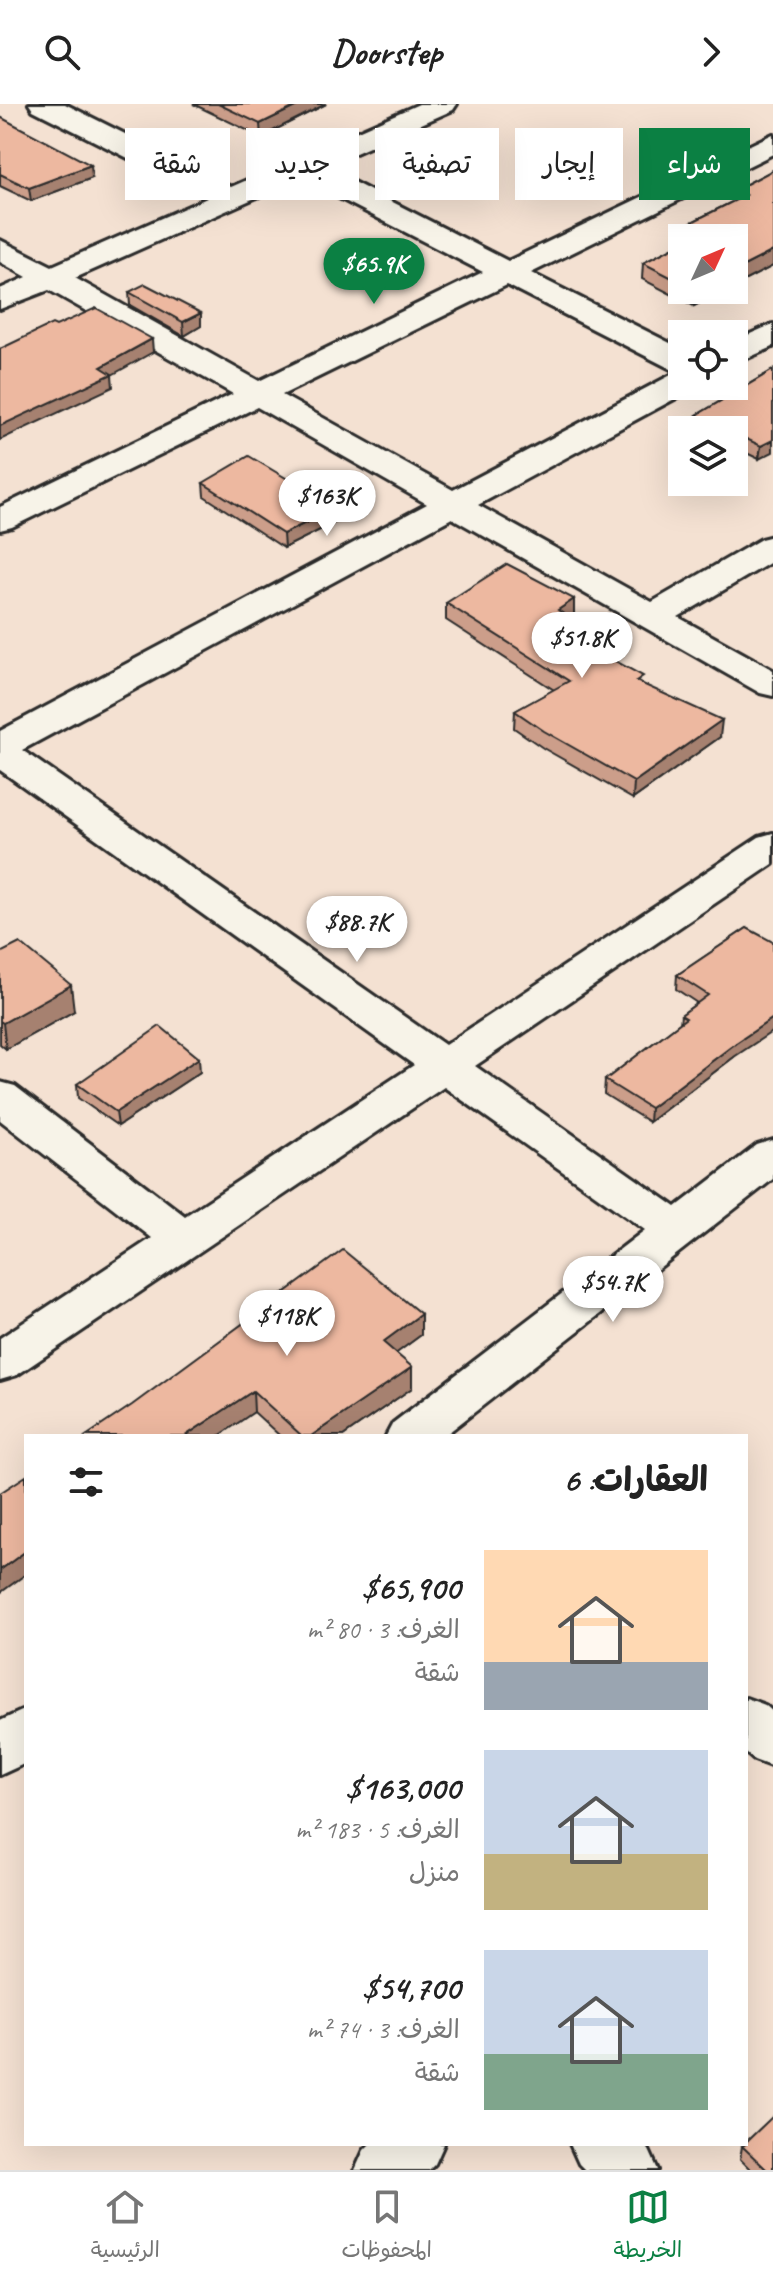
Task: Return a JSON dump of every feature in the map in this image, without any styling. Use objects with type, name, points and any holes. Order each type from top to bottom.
[{"type":"street","points":[[359,141],[443,104]]},
{"type":"street","points":[[64,107],[125,140]]},
{"type":"street","points":[[0,520],[773,143]]},
{"type":"street","points":[[230,198],[246,191]]},
{"type":"street","points":[[359,197],[668,355]]},
{"type":"street","points":[[0,300],[225,200]]},
{"type":"street","points":[[0,249],[773,685]]},
{"type":"street","points":[[748,347],[773,334]]},
{"type":"street","points":[[0,746],[668,389]]},
{"type":"street","points":[[652,617],[773,546]]},
{"type":"street","points":[[0,752],[677,1230]]},
{"type":"street","points":[[0,1362],[773,846]]},
{"type":"street","points":[[0,1097],[184,1239]]},
{"type":"street","points":[[413,1434],[773,1156]]},
{"type":"street","points":[[748,1723],[773,1744]]},
{"type":"street","points":[[0,1752],[24,1734]]},
{"type":"street","points":[[385,2170],[412,2146]]},
{"type":"street","points":[[602,2146],[628,2170]]},
{"type":"building","points":[[218,104],[301,104],[260,124]]},
{"type":"building","points":[[0,117],[91,165],[29,188],[0,174]]},
{"type":"building","points":[[773,170],[773,251],[748,264],[748,224],[692,222],[736,200],[750,200],[750,182]]},
{"type":"building","points":[[668,250],[668,276],[643,263]]},
{"type":"building","points":[[145,284],[201,313],[183,322],[129,292]]},
{"type":"building","points":[[96,308],[152,339],[101,367],[112,374],[0,426],[0,349],[52,324],[56,326]]},
{"type":"building","points":[[773,370],[773,440],[761,446],[748,440],[748,416],[697,415],[722,400],[748,400],[748,385]]},
{"type":"building","points":[[249,456],[336,508],[283,534],[203,483]]},
{"type":"building","points":[[507,564],[574,599],[558,610],[582,627],[566,634],[643,676],[636,681],[722,720],[634,782],[515,711],[569,681],[446,603]]},
{"type":"building","points":[[747,928],[773,942],[773,1018],[650,1108],[605,1080],[686,1018],[681,1015],[708,995],[677,975]]},
{"type":"building","points":[[20,943],[71,985],[3,1023],[0,1021],[0,953]]},
{"type":"building","points":[[160,1026],[199,1058],[116,1112],[77,1084]]},
{"type":"building","points":[[343,1250],[421,1314],[383,1342],[412,1367],[314,1434],[300,1434],[253,1391],[188,1434],[89,1434]]},
{"type":"building","points":[[24,1477],[24,1552],[0,1570],[0,1493]]},
{"type":"building","points":[[773,2116],[773,2170],[767,2170],[742,2146],[748,2146],[748,2140]]}]
